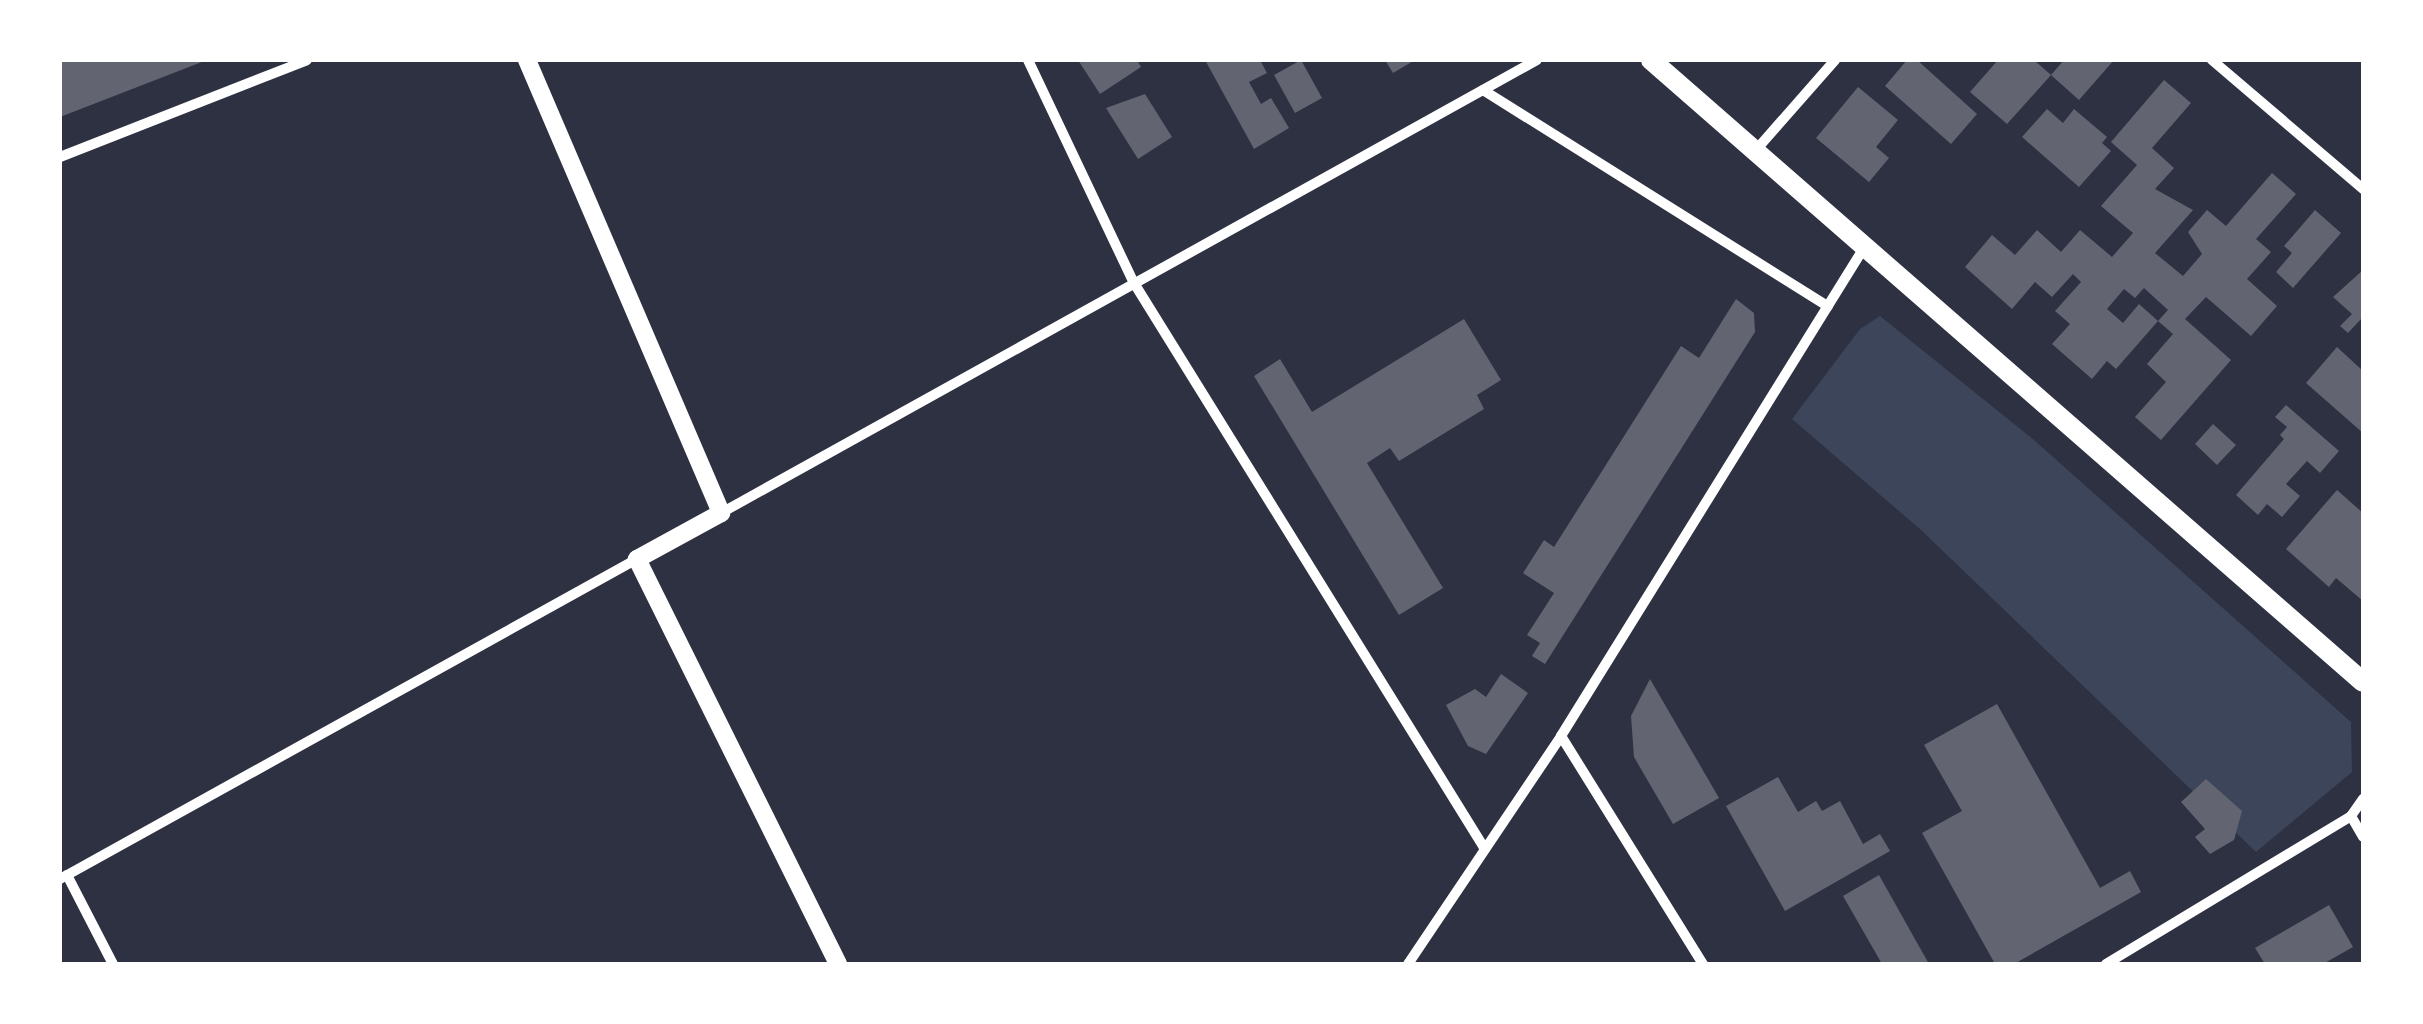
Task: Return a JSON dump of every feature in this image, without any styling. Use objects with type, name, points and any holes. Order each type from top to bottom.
[{"type":"main road","points":[[1651,60],[2363,682]]},
{"type":"street","points":[[60,157],[307,60]]},
{"type":"street","points":[[526,60],[722,512]]},
{"type":"street","points":[[1028,60],[1134,283],[1485,849]]},
{"type":"street","points":[[113,964],[64,877],[1538,60]]},
{"type":"street","points":[[1756,150],[1834,60]]},
{"type":"street","points":[[2212,60],[2363,188]]},
{"type":"street","points":[[1483,90],[1828,306]]},
{"type":"street","points":[[1408,964],[1561,736],[1865,246]]},
{"type":"street","points":[[638,559],[838,964]]},
{"type":"street","points":[[1561,736],[1702,964]]},
{"type":"street","points":[[2106,964],[2351,816],[2363,800]]},
{"type":"street","points":[[2351,816],[2363,836]]},
{"type":"shaded area","points":[[1880,316],[2034,440],[2351,722],[2352,772],[2256,852],[1921,530],[1792,419],[1860,329]]},
{"type":"building","points":[[60,60],[207,60],[60,117]]},
{"type":"building","points":[[1078,60],[1137,60],[1141,67],[1100,94]]},
{"type":"building","points":[[1205,60],[1260,60],[1267,73],[1249,82],[1261,104],[1271,98],[1289,128],[1254,149]]},
{"type":"building","points":[[1301,60],[1322,98],[1295,113],[1274,75]]},
{"type":"building","points":[[1385,60],[1415,60],[1393,73]]},
{"type":"building","points":[[1907,60],[1917,60],[1977,114],[1951,144],[1885,86]]},
{"type":"building","points":[[1998,60],[2034,60],[2051,75],[2007,124],[1970,92]]},
{"type":"building","points":[[2064,60],[2114,60],[2079,100],[2051,75]]},
{"type":"building","points":[[2164,80],[2191,103],[2152,148],[2174,168],[2155,189],[2193,210],[2155,253],[2183,276],[2202,254],[2188,232],[2207,210],[2226,226],[2272,173],[2296,194],[2256,239],[2271,252],[2247,279],[2277,306],[2251,336],[2206,297],[2185,319],[2231,360],[2161,440],[2135,417],[2166,382],[2147,364],[2173,334],[2158,321],[2116,369],[2107,361],[2092,379],[2052,344],[2070,324],[2055,311],[2081,282],[2073,274],[2052,297],[2035,282],[2012,309],[1965,267],[1992,235],[2015,255],[2037,230],[2061,252],[2080,230],[2112,257],[2133,233],[2101,206],[2137,165],[2111,142]],"holes":[[[2144,288],[2168,310],[2158,321],[2139,304],[2123,323],[2107,309],[2124,289],[2135,298]]]},
{"type":"building","points":[[1858,87],[1898,120],[1876,147],[1889,158],[1869,182],[1816,138]]},
{"type":"building","points":[[1145,94],[1172,137],[1138,159],[1106,108]]},
{"type":"building","points":[[2047,109],[2063,123],[2074,109],[2107,137],[2102,143],[2111,151],[2079,187],[2022,137]]},
{"type":"building","points":[[2315,210],[2341,233],[2293,288],[2276,272],[2292,253],[2284,246]]},
{"type":"building","points":[[2363,270],[2363,317],[2348,333],[2340,326],[2352,314],[2333,297]]},
{"type":"building","points":[[1736,299],[1754,313],[1755,332],[1545,664],[1532,656],[1540,643],[1527,635],[1554,593],[1523,573],[1544,540],[1554,547],[1681,346],[1699,358]]},
{"type":"building","points":[[1464,319],[1501,380],[1477,395],[1484,409],[1399,461],[1390,448],[1367,463],[1443,588],[1399,615],[1254,376],[1280,359],[1312,412]]},
{"type":"building","points":[[2337,347],[2363,371],[2363,433],[2306,383]]},
{"type":"building","points":[[2286,405],[2339,451],[2320,473],[2307,461],[2286,484],[2300,496],[2282,517],[2267,504],[2258,515],[2236,495],[2284,439],[2280,435],[2287,427],[2275,417]]},
{"type":"building","points":[[2213,424],[2236,445],[2217,465],[2195,444]]},
{"type":"building","points":[[2337,490],[2363,513],[2363,601],[2336,578],[2329,587],[2286,549]]},
{"type":"building","points":[[1501,674],[1528,693],[1486,754],[1468,746],[1446,705],[1475,689],[1486,697]]},
{"type":"building","points":[[1650,679],[1719,798],[1673,824],[1634,757],[1631,716]]},
{"type":"building","points":[[1997,704],[2100,888],[2130,871],[2141,892],[2014,964],[1995,964],[1922,833],[1962,811],[1924,745]]},
{"type":"building","points":[[1778,777],[1798,812],[1816,801],[1822,811],[1840,801],[1863,844],[1880,834],[1890,851],[1785,911],[1726,806]]},
{"type":"building","points":[[2206,779],[2242,811],[2234,840],[2210,854],[2195,837],[2205,829],[2181,802]]},
{"type":"building","points":[[1879,875],[1929,964],[1882,964],[1843,896]]},
{"type":"building","points":[[2329,905],[2353,947],[2323,964],[2265,964],[2255,948]]}]
